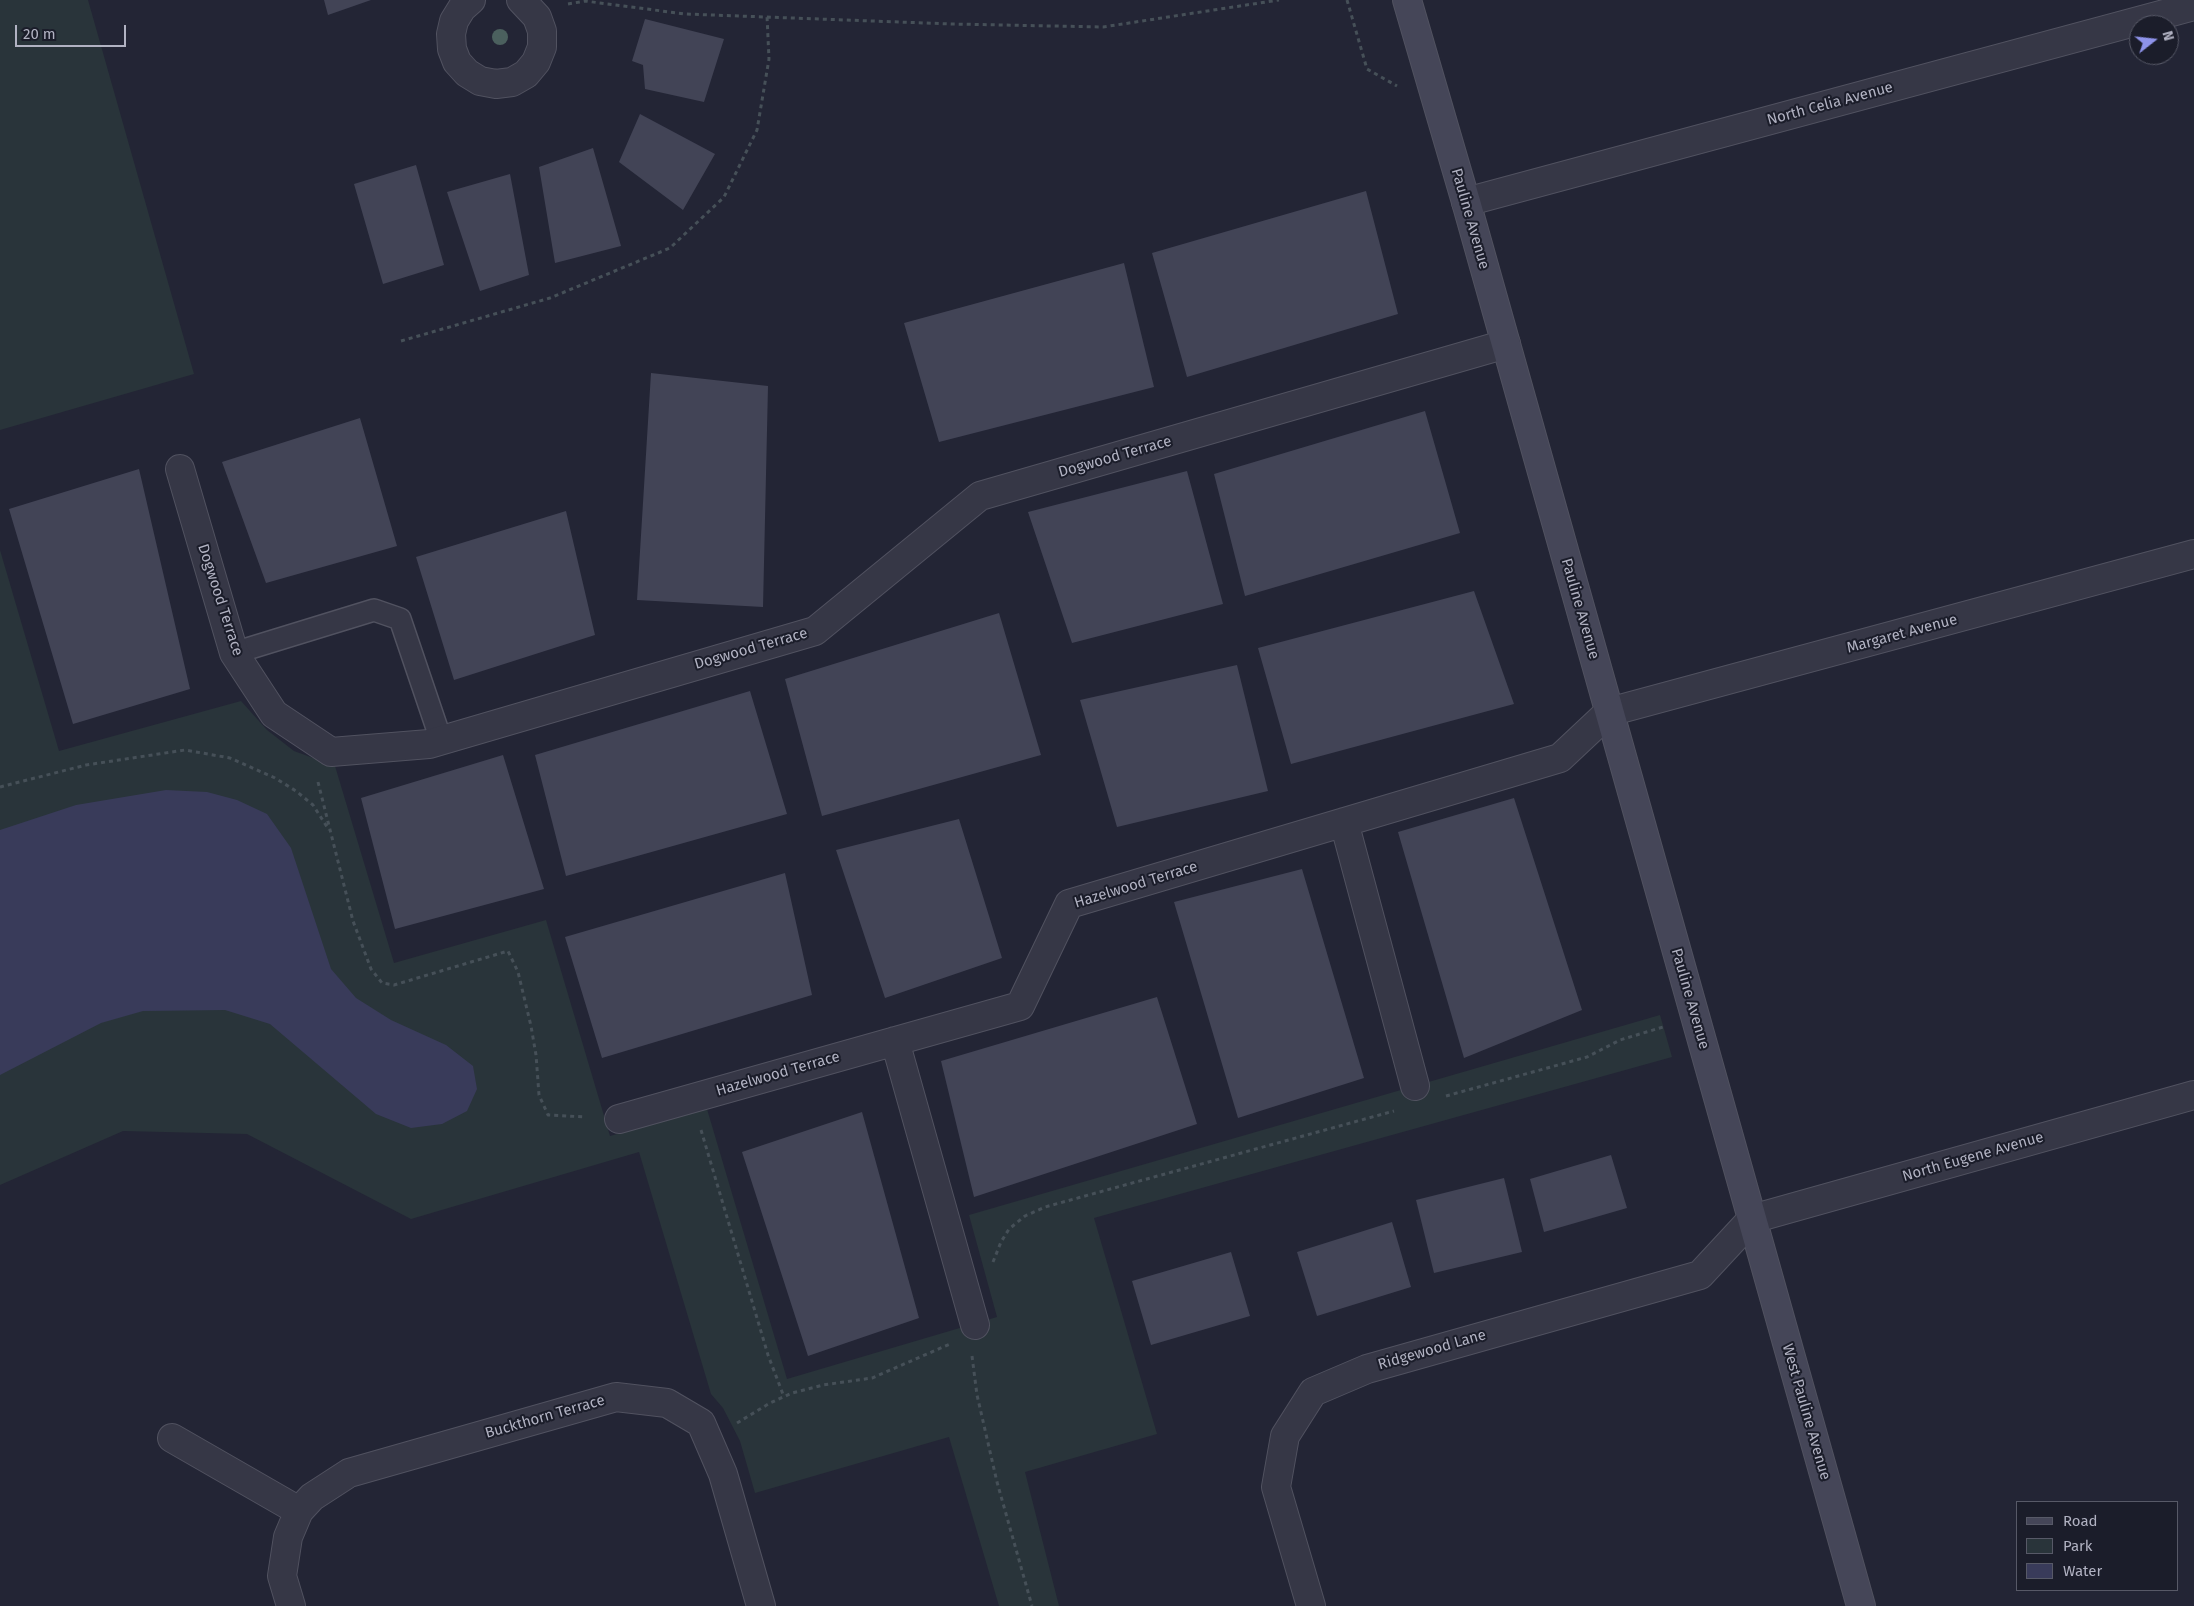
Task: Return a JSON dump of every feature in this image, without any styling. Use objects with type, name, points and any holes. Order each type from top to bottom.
[{"type":"street","points":[[471,0],[462,8],[454,20],[451,34],[452,49],[458,62],[467,74],[480,81],[496,84],[512,82],[526,74],[536,62],[542,47],[542,31],[537,17],[527,6]]},
{"type":"street","name":"Pauline Avenue","points":[[1407,0],[1466,202],[1752,1219]]},
{"type":"street","name":"North Celia Avenue","points":[[1466,202],[2194,6]]},
{"type":"street","name":"Dogwood Terrace","points":[[180,469],[234,653],[274,714],[331,752],[429,744],[815,631],[980,496],[1506,344]]},
{"type":"street","name":"Margaret Avenue","points":[[1609,712],[2194,554]]},
{"type":"street","name":"Hazelwood Terrace","points":[[619,1119],[1020,1006],[1069,904],[1560,758],[1609,712]]},
{"type":"street","points":[[1344,822],[1415,1086]]},
{"type":"street","points":[[895,1041],[975,1329]]},
{"type":"street","name":"North Eugene Avenue","points":[[1752,1219],[2194,1094]]},
{"type":"street","name":"Ridgewood Lane","points":[[1311,1606],[1276,1486],[1285,1436],[1313,1392],[1367,1369],[1700,1275],[1752,1219]]},
{"type":"street","name":"West Pauline Avenue","points":[[1752,1219],[1860,1606]]},
{"type":"street","name":"Buckthorn Terrace","points":[[291,1606],[282,1576],[288,1537],[299,1511],[312,1497],[349,1473],[616,1397],[667,1403],[701,1423],[723,1474],[761,1606]]},
{"type":"street","points":[[172,1438],[299,1511]]},
{"type":"lane","points":[[234,653],[374,610],[400,618],[441,740]]},
{"type":"path","points":[[527,6],[585,1],[685,14],[952,24],[1103,27],[1278,0]]},
{"type":"path","points":[[1347,0],[1367,69],[1439,110]]},
{"type":"path","points":[[401,341],[550,298],[670,248],[724,197],[757,130],[769,60],[768,16]]},
{"type":"path","points":[[307,735],[360,943],[370,969],[382,983],[394,985],[508,951],[518,972],[536,1054],[539,1095],[548,1114],[619,1119]]},
{"type":"path","points":[[0,787],[86,765],[185,750],[230,758],[275,778],[296,791],[313,805],[331,832]]},
{"type":"path","points":[[1444,1097],[1587,1057],[1620,1040],[1695,1017]]},
{"type":"path","points":[[690,1099],[768,1354],[784,1396]]},
{"type":"path","points":[[992,1268],[1002,1242],[1010,1229],[1025,1216],[1045,1207],[1397,1110]]},
{"type":"path","points":[[708,1440],[770,1402],[784,1396],[823,1385],[872,1378],[975,1329]]},
{"type":"path","points":[[975,1329],[971,1344],[977,1395],[997,1482],[1032,1606]]},
{"type":"green space","points":[[0,0],[88,0],[194,374],[0,430]]},
{"type":"green space","points":[[0,550],[59,751],[241,701],[267,730],[294,751],[335,766],[394,963],[546,920],[610,1136],[707,1109],[787,1379],[997,1317],[969,1215],[1660,1015],[1672,1057],[1094,1218],[1157,1434],[1025,1472],[1059,1606],[999,1606],[949,1437],[755,1493],[740,1441],[723,1408],[711,1394],[639,1152],[411,1219],[247,1134],[123,1131],[0,1185]]},
{"type":"water","points":[[166,790],[207,792],[237,800],[267,814],[291,848],[331,969],[356,998],[391,1020],[446,1045],[473,1066],[477,1089],[467,1111],[442,1124],[411,1128],[376,1114],[270,1024],[225,1010],[143,1011],[101,1023],[0,1075],[0,830],[76,805]]},
{"type":"building","points":[[324,0],[371,0],[328,15]]},
{"type":"building","points":[[645,19],[724,39],[704,102],[645,89],[643,65],[632,61]]},
{"type":"building","points":[[640,114],[715,154],[683,210],[619,162]]},
{"type":"building","points":[[593,148],[621,246],[555,263],[539,167]]},
{"type":"building","points":[[416,165],[444,265],[383,284],[354,184]]},
{"type":"building","points":[[510,174],[529,275],[480,291],[447,192]]},
{"type":"building","points":[[1366,191],[1398,314],[1187,377],[1152,253]]},
{"type":"building","points":[[1124,263],[1154,387],[939,442],[904,323]]},
{"type":"building","points":[[651,373],[768,386],[763,607],[637,600]]},
{"type":"building","points":[[1425,411],[1460,533],[1245,596],[1214,474]]},
{"type":"building","points":[[360,418],[397,546],[266,583],[222,462]]},
{"type":"building","points":[[139,469],[190,689],[73,724],[9,509]]},
{"type":"building","points":[[1187,471],[1223,604],[1072,643],[1028,512]]},
{"type":"building","points":[[566,511],[595,635],[454,680],[416,557]]},
{"type":"building","points":[[1474,591],[1514,704],[1291,764],[1258,648]]},
{"type":"building","points":[[999,613],[1041,755],[822,816],[785,679]]},
{"type":"building","points":[[1237,665],[1268,791],[1117,827],[1080,700]]},
{"type":"building","points":[[750,691],[787,814],[566,876],[535,755]]},
{"type":"building","points":[[503,755],[544,889],[395,929],[361,798]]},
{"type":"building","points":[[1514,798],[1582,1010],[1464,1058],[1398,832]]},
{"type":"building","points":[[959,819],[1002,958],[885,998],[836,850]]},
{"type":"building","points":[[1302,869],[1364,1078],[1238,1118],[1174,902]]},
{"type":"building","points":[[785,873],[812,995],[602,1058],[565,937]]},
{"type":"building","points":[[1157,997],[1197,1124],[974,1197],[941,1061]]},
{"type":"building","points":[[862,1112],[919,1318],[808,1356],[742,1152]]},
{"type":"building","points":[[1611,1155],[1627,1208],[1544,1232],[1530,1179]]},
{"type":"building","points":[[1504,1178],[1522,1252],[1434,1273],[1416,1200]]},
{"type":"building","points":[[1392,1222],[1411,1287],[1317,1316],[1297,1252]]},
{"type":"building","points":[[1231,1252],[1250,1316],[1151,1345],[1132,1281]]}]
